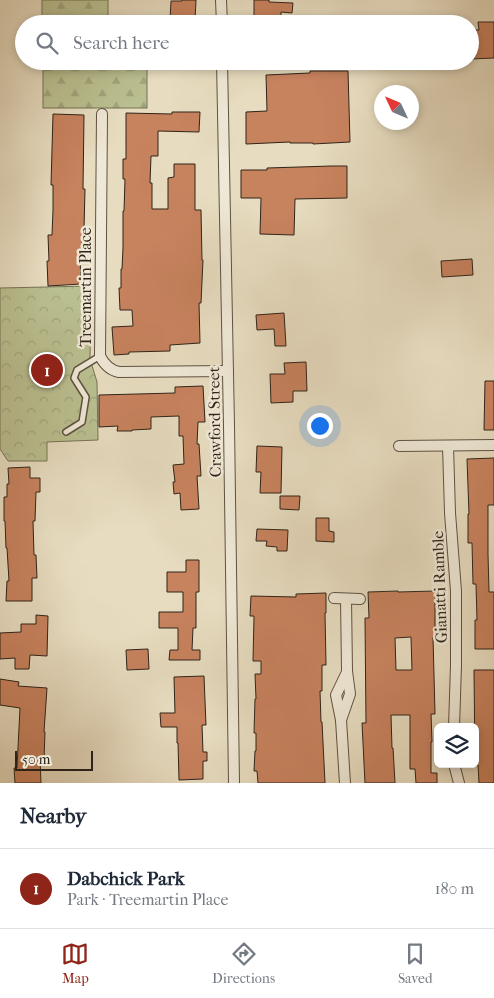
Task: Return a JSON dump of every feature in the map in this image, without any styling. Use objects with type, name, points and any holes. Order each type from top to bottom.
[{"type":"street","points":[[221,0],[222,15]]},
{"type":"street","name":"Crawford Street","points":[[222,70],[234,783]]},
{"type":"street","name":"Treemartin Place","points":[[102,114],[100,356],[103,363],[113,371],[119,372],[228,371]]},
{"type":"street","points":[[399,446],[494,445]]},
{"type":"street","name":"Gianatti Ramble","points":[[448,446],[450,513],[456,591],[454,723]]},
{"type":"street","points":[[334,598],[360,600]]},
{"type":"street","points":[[345,783],[341,720],[336,695],[347,671],[346,599]]},
{"type":"street","points":[[455,768],[459,783]]},
{"type":"lane","points":[[66,432],[82,422],[86,397],[74,378],[77,370],[100,356]]},
{"type":"green space","points":[[42,0],[108,0],[108,15],[42,15]]},
{"type":"green space","points":[[43,70],[147,70],[147,108],[43,108]]},
{"type":"green space","points":[[91,286],[90,359],[97,382],[98,440],[47,442],[47,461],[8,461],[0,449],[0,288]]},
{"type":"building","points":[[196,0],[195,15],[170,15],[171,1]]},
{"type":"building","points":[[254,0],[293,3],[292,13],[281,12],[281,15],[254,15]]},
{"type":"building","points":[[479,22],[494,22],[494,58],[479,59]]},
{"type":"building","points":[[310,71],[348,71],[350,142],[246,144],[246,112],[267,111],[266,75],[310,73]]},
{"type":"building","points":[[172,112],[200,112],[199,132],[158,131],[158,156],[151,156],[150,183],[152,183],[152,209],[168,209],[168,178],[174,177],[174,164],[195,164],[195,210],[201,210],[203,260],[201,303],[199,303],[200,343],[170,345],[170,351],[129,352],[129,354],[114,355],[112,327],[133,326],[132,310],[120,310],[119,288],[121,288],[123,248],[125,179],[123,179],[123,159],[126,159],[126,113],[172,114]]},
{"type":"building","points":[[53,114],[84,115],[83,189],[85,189],[84,230],[82,230],[82,257],[80,257],[81,284],[48,286],[48,235],[52,235],[53,210],[53,185],[51,185]]},
{"type":"building","points":[[347,166],[347,198],[295,199],[294,235],[260,234],[261,198],[241,198],[241,170]]},
{"type":"building","points":[[472,259],[473,275],[442,277],[441,261]]},
{"type":"building","points":[[284,313],[286,346],[275,346],[274,329],[257,330],[256,315]]},
{"type":"building","points":[[306,362],[307,391],[293,391],[293,402],[271,403],[270,374],[285,374],[284,363]]},
{"type":"building","points":[[485,381],[494,381],[494,430],[484,430]]},
{"type":"building","points":[[203,386],[205,422],[198,422],[197,444],[199,444],[201,476],[197,476],[199,509],[181,510],[180,493],[174,494],[173,482],[175,482],[173,465],[184,464],[183,436],[179,436],[179,416],[151,417],[151,429],[117,431],[118,426],[99,427],[99,395],[175,393],[175,387]]},
{"type":"building","points":[[257,446],[282,447],[281,493],[260,493],[261,472],[256,472]]},
{"type":"building","points":[[494,458],[494,505],[488,505],[488,554],[489,592],[494,592],[494,649],[475,649],[475,620],[477,620],[476,584],[473,584],[472,543],[468,543],[467,459]]},
{"type":"building","points":[[30,467],[30,478],[40,478],[40,492],[36,492],[35,521],[33,521],[37,578],[32,578],[32,601],[6,601],[7,581],[9,581],[4,497],[7,497],[7,484],[9,484],[8,468]]},
{"type":"building","points":[[280,496],[300,496],[299,510],[280,509]]},
{"type":"building","points":[[316,518],[329,518],[329,531],[334,532],[334,542],[316,541]]},
{"type":"building","points":[[257,529],[288,530],[287,551],[277,551],[277,547],[266,546],[267,541],[256,541]]},
{"type":"building","points":[[186,560],[199,560],[199,592],[196,592],[196,628],[193,628],[192,650],[200,650],[200,660],[169,660],[170,650],[178,650],[178,628],[159,628],[159,612],[183,612],[183,592],[167,592],[167,572],[186,572]]},
{"type":"building","points":[[435,591],[435,636],[433,637],[435,714],[431,714],[431,773],[437,773],[437,783],[416,783],[415,769],[410,769],[410,715],[391,715],[395,783],[365,783],[362,723],[366,723],[365,618],[369,618],[368,592]],"holes":[[[411,637],[412,670],[396,670],[395,638]]]},
{"type":"building","points":[[326,593],[326,665],[322,665],[322,691],[320,691],[325,783],[258,783],[257,771],[254,771],[256,751],[256,733],[254,733],[255,674],[261,674],[261,661],[253,661],[254,616],[250,616],[251,596],[296,597],[296,594]]},
{"type":"building","points":[[36,615],[48,616],[47,656],[30,655],[29,669],[15,669],[15,658],[0,659],[0,633],[21,632],[21,624],[36,624]]},
{"type":"building","points":[[148,649],[149,669],[127,670],[126,650]]},
{"type":"building","points":[[474,670],[494,670],[494,783],[479,783],[479,723],[475,723]]},
{"type":"building","points":[[204,676],[206,725],[202,725],[203,752],[207,752],[207,761],[203,761],[203,779],[179,780],[177,727],[161,727],[160,713],[175,713],[174,677]]},
{"type":"building","points":[[0,679],[19,682],[18,686],[47,688],[44,759],[40,759],[41,783],[15,783],[14,768],[17,768],[20,708],[0,705]]},
{"type":"place","name":"Dabchick Park","points":[[47,370]]}]
